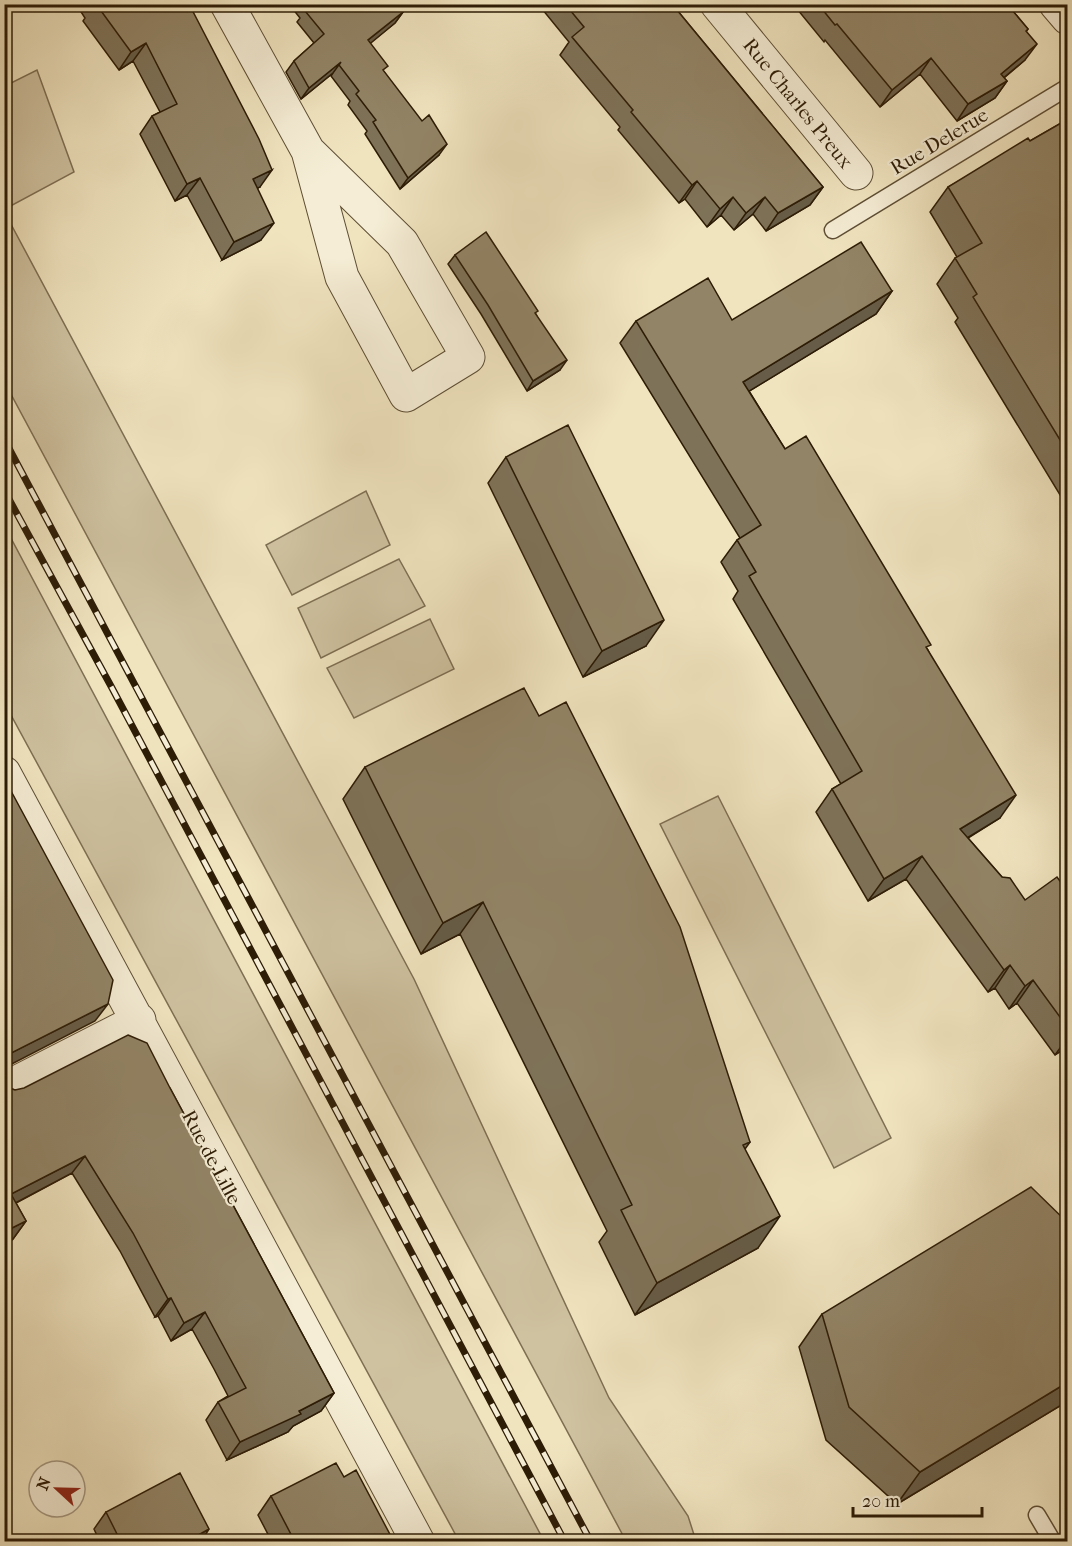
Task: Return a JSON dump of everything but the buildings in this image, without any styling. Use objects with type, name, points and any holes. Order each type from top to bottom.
[{"type":"street","points":[[227,4],[308,151],[342,277],[406,394],[468,357],[402,243],[308,151]]},
{"type":"street","name":"Rue Charles Preux","points":[[717,4],[856,173]]},
{"type":"street","points":[[1056,4],[1068,18]]},
{"type":"street","name":"Rue de Lille","points":[[4,773],[418,1542]]},
{"type":"street","points":[[4,1089],[139,1020]]},
{"type":"lane","name":"Rue Delerue","points":[[833,230],[1068,87]]},
{"type":"lane","points":[[1037,1515],[1053,1542]]},
{"type":"shaded area","points":[[37,70],[74,172],[5,209],[5,86]]},
{"type":"shaded area","points":[[5,213],[414,979],[609,1398],[688,1516],[696,1541],[626,1541],[5,383]]},
{"type":"shaded area","points":[[366,491],[390,545],[292,595],[266,545]]},
{"type":"shaded area","points":[[4,527],[544,1541],[459,1541],[5,704]]},
{"type":"shaded area","points":[[399,559],[425,606],[321,658],[298,608]]},
{"type":"shaded area","points":[[430,619],[454,669],[354,718],[327,668]]},
{"type":"shaded area","points":[[718,796],[891,1138],[834,1168],[660,824]]},
{"type":"railway","points":[[4,439],[591,1542]]},
{"type":"railway","points":[[4,490],[112,688],[565,1542]]}]
